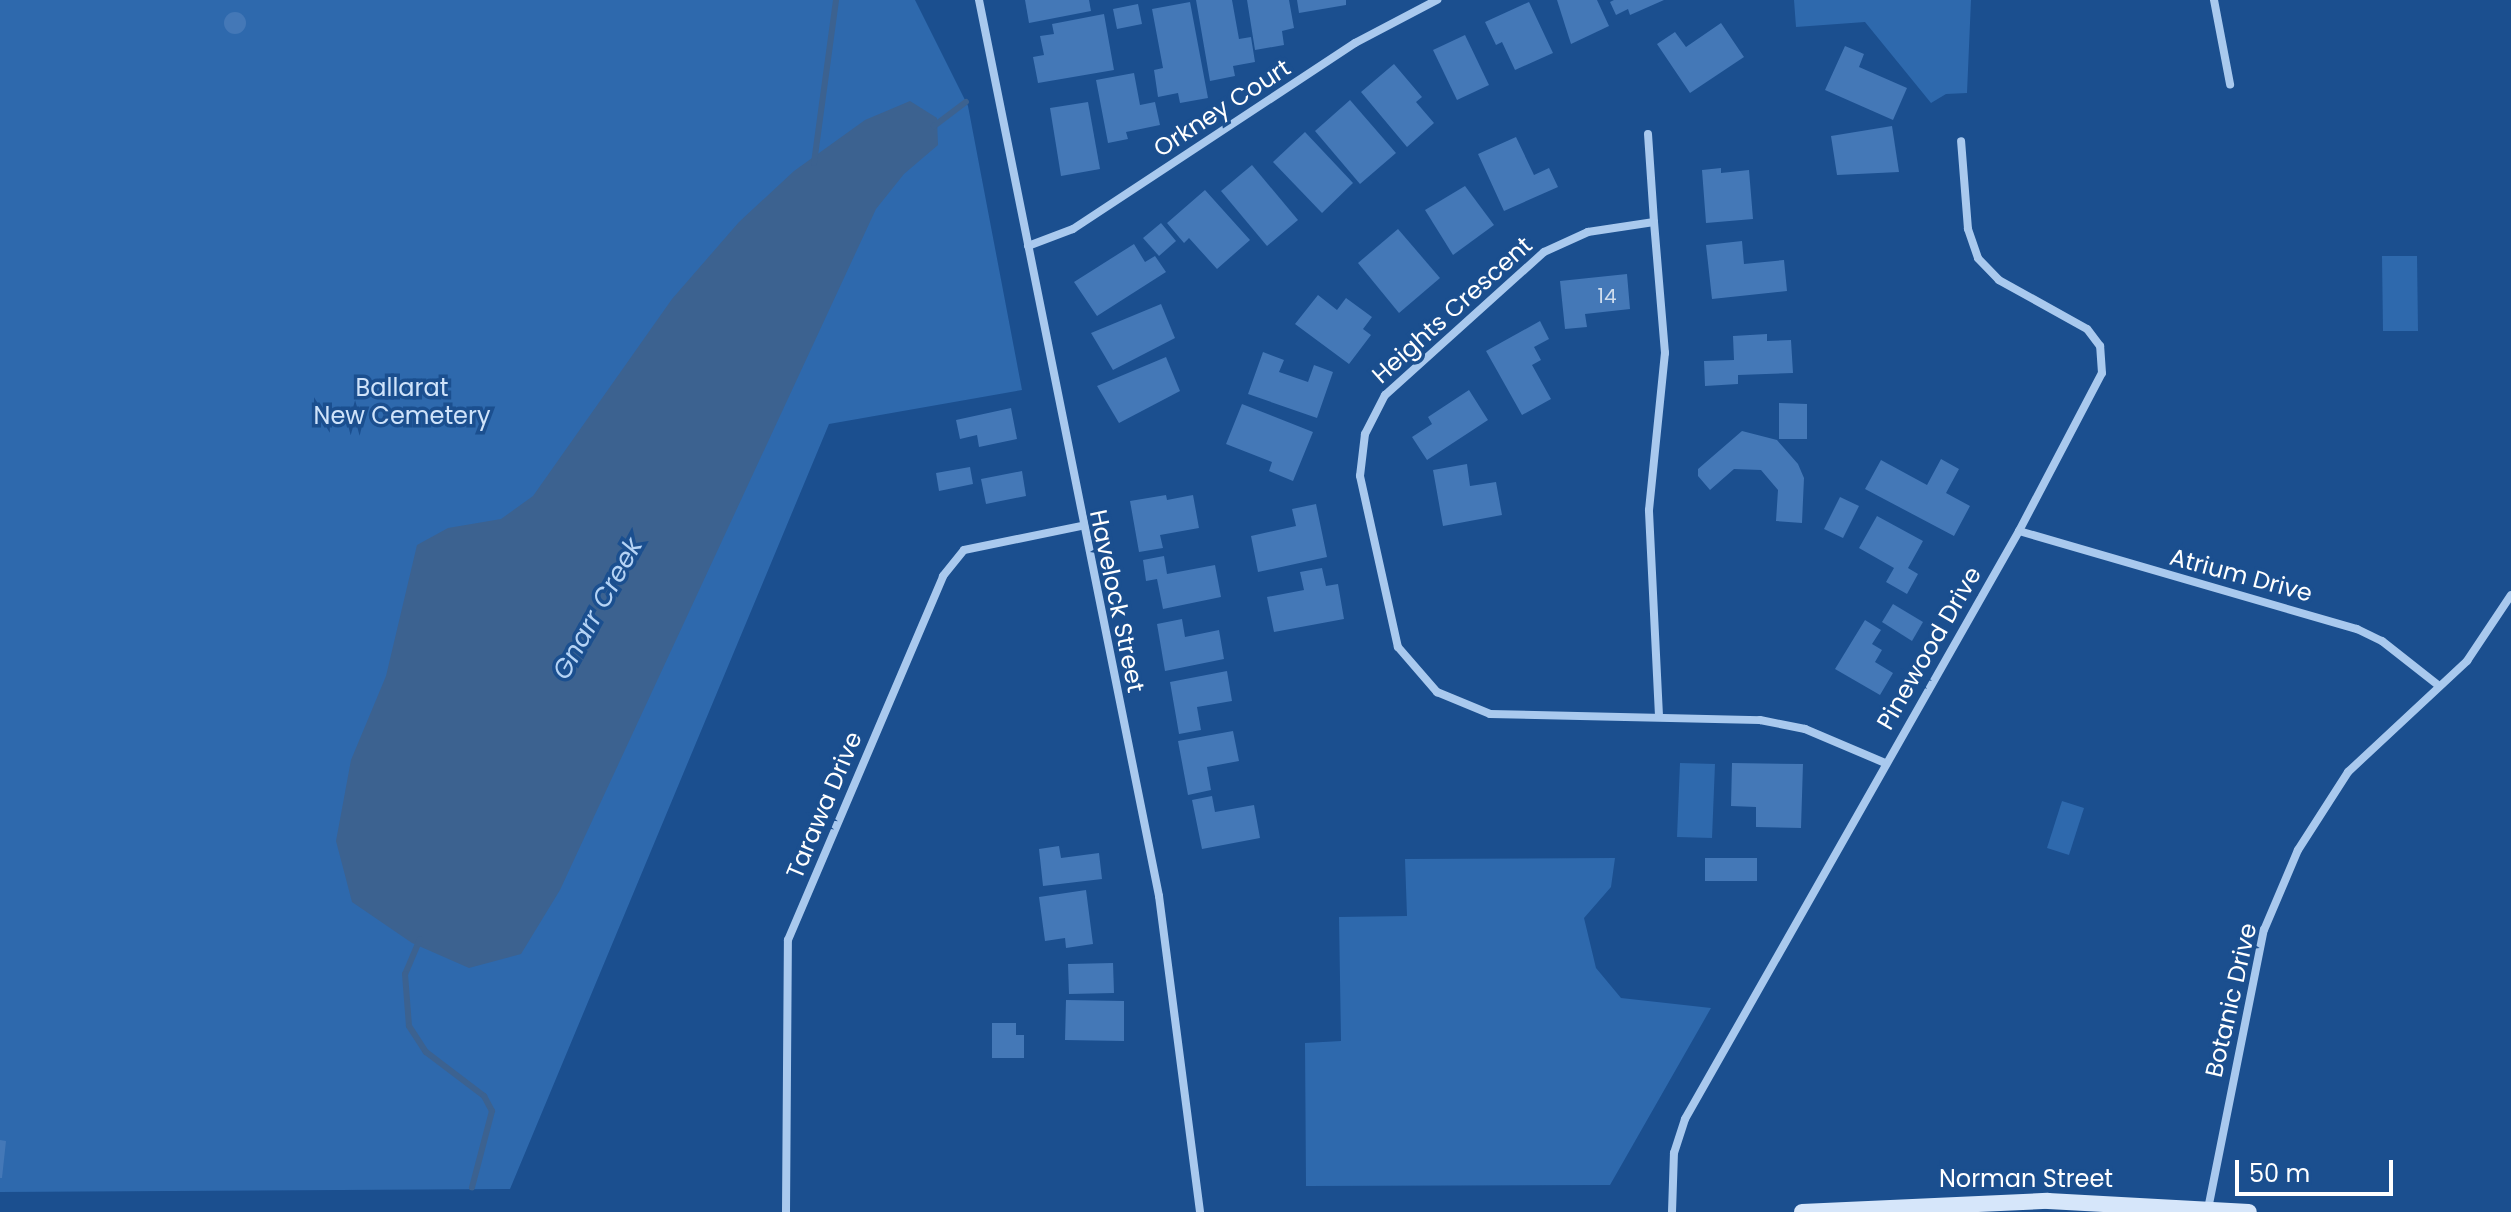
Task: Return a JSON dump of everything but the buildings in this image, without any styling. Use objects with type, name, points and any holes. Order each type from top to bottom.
[{"type":"street","name":"Havelock Street","points":[[979,0],[1081,526],[1159,896],[1200,1212]]},
{"type":"street","name":"Orkney Court","points":[[1028,246],[1073,229],[1355,43],[1437,0]]},
{"type":"street","points":[[2214,0],[2230,84]]},
{"type":"street","points":[[1648,134],[1665,353],[1649,510],[1659,716]]},
{"type":"street","name":"Pinewood Drive","points":[[1672,1212],[1674,1153],[1685,1119],[2099,386],[2103,356],[2087,329],[1999,280],[1978,258],[1968,229],[1961,141]]},
{"type":"street","name":"Heights Crescent","points":[[1654,222],[1577,235],[1527,265],[1385,395],[1365,434],[1360,476],[1392,631],[1408,662],[1437,692],[1490,714],[1659,716],[1784,724],[1885,763]]},
{"type":"street","name":"Tarawa Drive","points":[[786,1212],[788,940],[943,576],[964,550],[1081,526]]},
{"type":"street","name":"Atrium Drive","points":[[2019,531],[2357,629],[2382,641],[2438,685]]},
{"type":"street","name":"Botanic Drive","points":[[2208,1209],[2264,930],[2298,850],[2348,772],[2487,638],[2511,595]]},
{"type":"street","name":"Norman Street","points":[[1802,1212],[1977,1201],[2240,1212]]},
{"type":"green space","name":"Ballarat New Cemetery","points":[[0,0],[915,0],[968,106],[1022,390],[829,424],[510,1189],[0,1192]]},
{"type":"green space","points":[[1794,0],[1971,0],[1967,93],[1946,94],[1931,103],[1865,22],[1796,27]]},
{"type":"green space","points":[[2382,256],[2417,256],[2418,331],[2383,331]]},
{"type":"green space","points":[[1680,763],[1715,764],[1712,838],[1677,837]]},
{"type":"green space","points":[[2062,801],[2084,808],[2069,855],[2047,848]]},
{"type":"green space","points":[[1615,858],[1611,887],[1584,918],[1596,968],[1621,998],[1711,1008],[1610,1185],[1306,1186],[1305,1043],[1341,1041],[1339,917],[1407,916],[1405,859]]},
{"type":"water","points":[[910,101],[937,118],[938,145],[904,174],[876,209],[560,890],[521,954],[469,968],[412,943],[352,902],[336,841],[351,760],[386,676],[417,545],[448,528],[501,519],[533,496],[672,299],[739,222],[794,171],[865,120]]},
{"type":"waterway","name":"Gnarr Creek","points":[[814,163],[836,0]]},
{"type":"waterway","points":[[934,126],[966,102]]},
{"type":"waterway","name":"Gnarr Creek","points":[[420,939],[405,974],[409,1026],[426,1052],[484,1096],[492,1111],[472,1187]]}]
